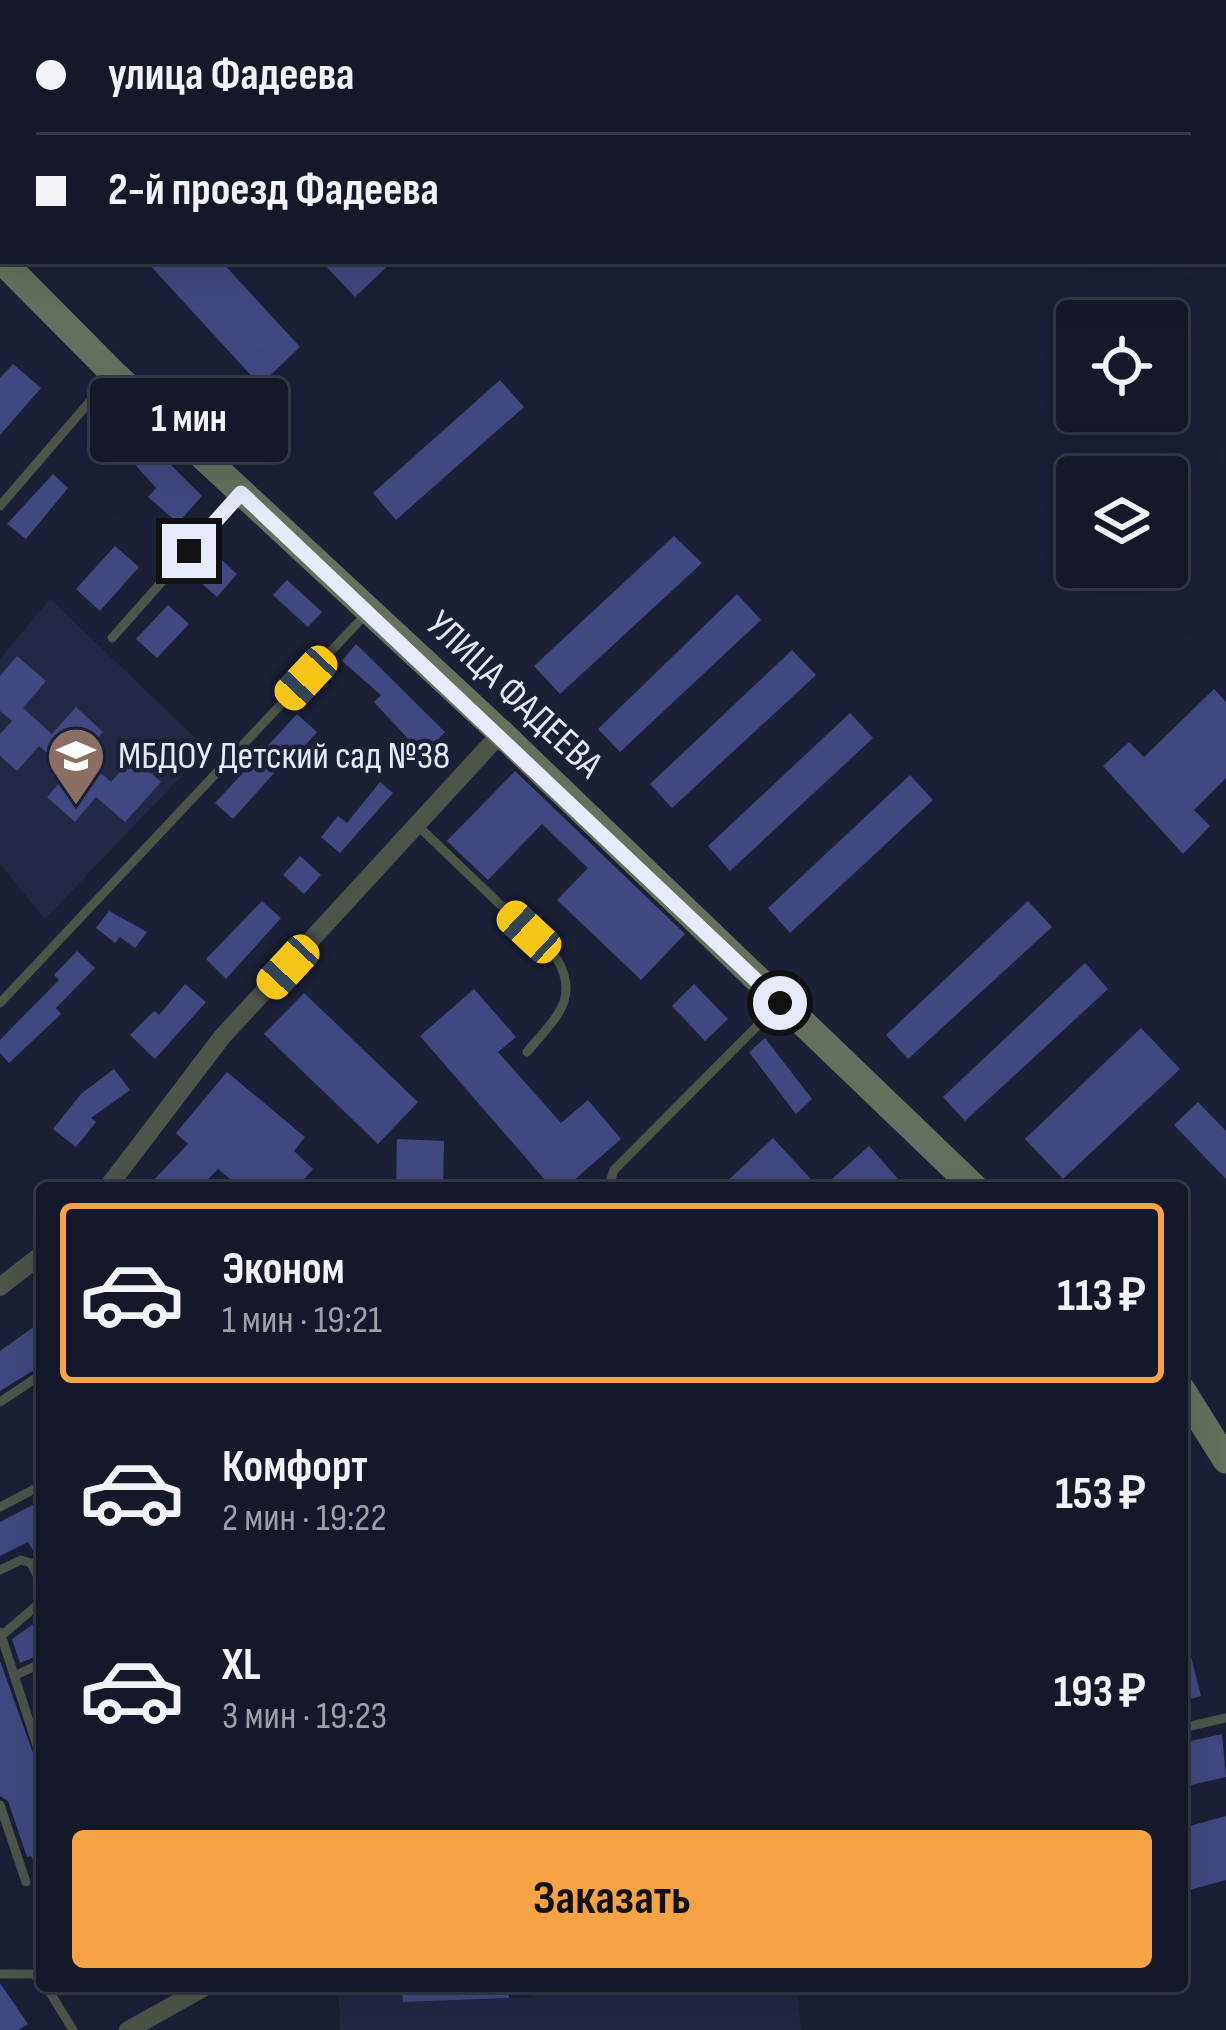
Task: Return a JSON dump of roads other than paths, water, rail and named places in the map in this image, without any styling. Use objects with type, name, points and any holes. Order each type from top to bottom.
[{"type":"main road","name":"УЛИЦА ФАДЕЕВА","points":[[5,264],[114,374],[501,734],[962,1182]]},
{"type":"main road","points":[[1188,1400],[1226,1460]]},
{"type":"street","points":[[112,1182],[222,1037],[501,734]]},
{"type":"street","points":[[0,1287],[36,1262]]},
{"type":"street","points":[[128,2030],[196,1992]]},
{"type":"lane","points":[[0,506],[114,374]]},
{"type":"lane","points":[[112,638],[241,493]]},
{"type":"lane","points":[[0,1003],[367,613]]},
{"type":"lane","points":[[418,826],[557,959],[567,975],[566,1005],[527,1052]]},
{"type":"lane","points":[[610,1182],[614,1170],[780,1003]]},
{"type":"lane","points":[[0,1402],[36,1378]]},
{"type":"lane","points":[[0,1507],[36,1488]]},
{"type":"lane","points":[[0,1570],[21,1560],[31,1563],[36,1573]]},
{"type":"lane","points":[[36,1606],[1,1634],[36,1743]]},
{"type":"lane","points":[[14,1676],[36,1666]]},
{"type":"lane","points":[[1188,1727],[1226,1718]]},
{"type":"lane","points":[[0,1805],[26,1882]]},
{"type":"lane","points":[[0,1974],[36,1976]]},
{"type":"lane","points":[[49,1992],[73,2030]]},
{"type":"place","name":"МБДОУ Детский сад №38","points":[[76,807]]}]
